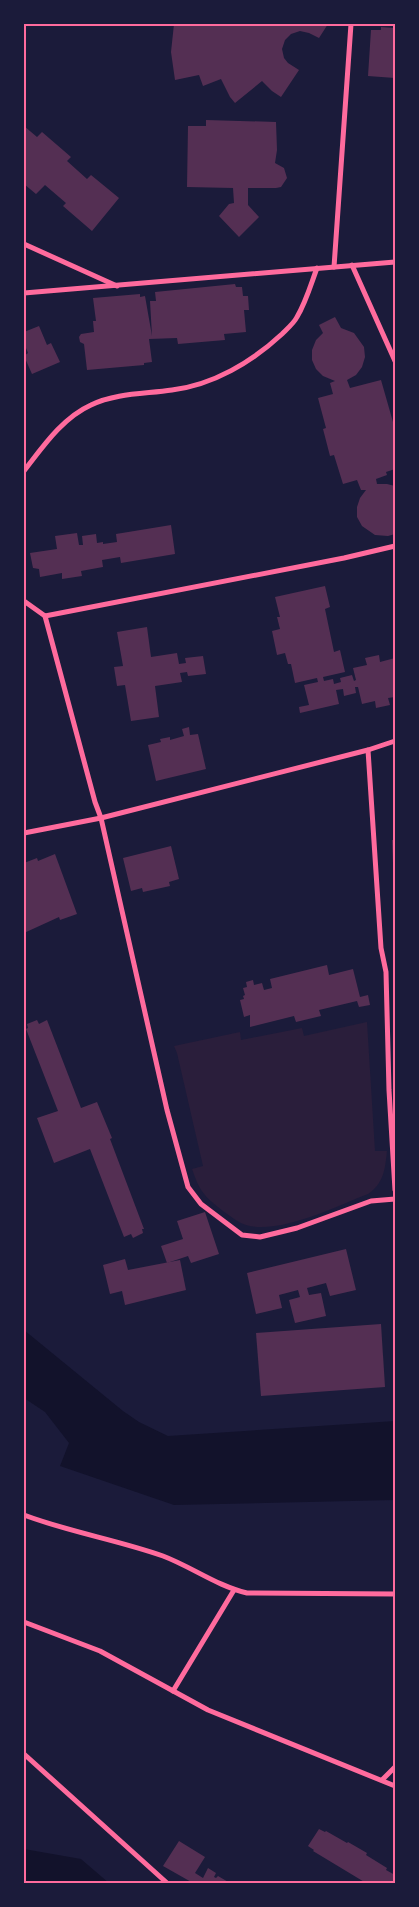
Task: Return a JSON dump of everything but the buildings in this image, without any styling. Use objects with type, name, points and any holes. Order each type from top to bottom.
[{"type":"street","points":[[334,267],[351,24]]},
{"type":"street","points":[[24,244],[119,287]]},
{"type":"street","points":[[24,293],[119,287],[395,262]]},
{"type":"street","points":[[352,265],[395,362]]},
{"type":"street","points":[[24,471],[56,432],[90,405],[118,397],[190,387],[207,382],[244,364],[275,340],[297,318],[317,268]]},
{"type":"street","points":[[44,616],[344,558],[395,546]]},
{"type":"street","points":[[24,601],[44,616],[101,818],[167,1110],[188,1187],[201,1204],[242,1235],[260,1237],[297,1228],[370,1201],[395,1199]]},
{"type":"street","points":[[24,833],[101,818],[368,750],[395,741]]},
{"type":"street","points":[[368,750],[381,948],[386,972],[389,1090],[395,1190]]},
{"type":"street","points":[[24,1515],[146,1550],[171,1559],[234,1590],[259,1594],[395,1594]]},
{"type":"street","points":[[173,1691],[234,1590]]},
{"type":"street","points":[[24,1622],[100,1651],[198,1706],[395,1786]]},
{"type":"street","points":[[24,1754],[167,1883]]},
{"type":"street","points":[[382,1780],[395,1766]]},
{"type":"shaded area","points":[[367,1022],[375,1151],[387,1151],[381,1180],[368,1194],[291,1223],[259,1227],[237,1221],[203,1193],[192,1169],[203,1166],[174,1046],[240,1032],[241,1040],[302,1028],[304,1036]]},
{"type":"shaded area","points":[[24,1330],[123,1411],[139,1422],[168,1436],[395,1421],[395,1500],[174,1505],[60,1466],[69,1443],[45,1412],[24,1398]]},
{"type":"shaded area","points":[[24,1849],[81,1859],[109,1883],[24,1883]]}]
